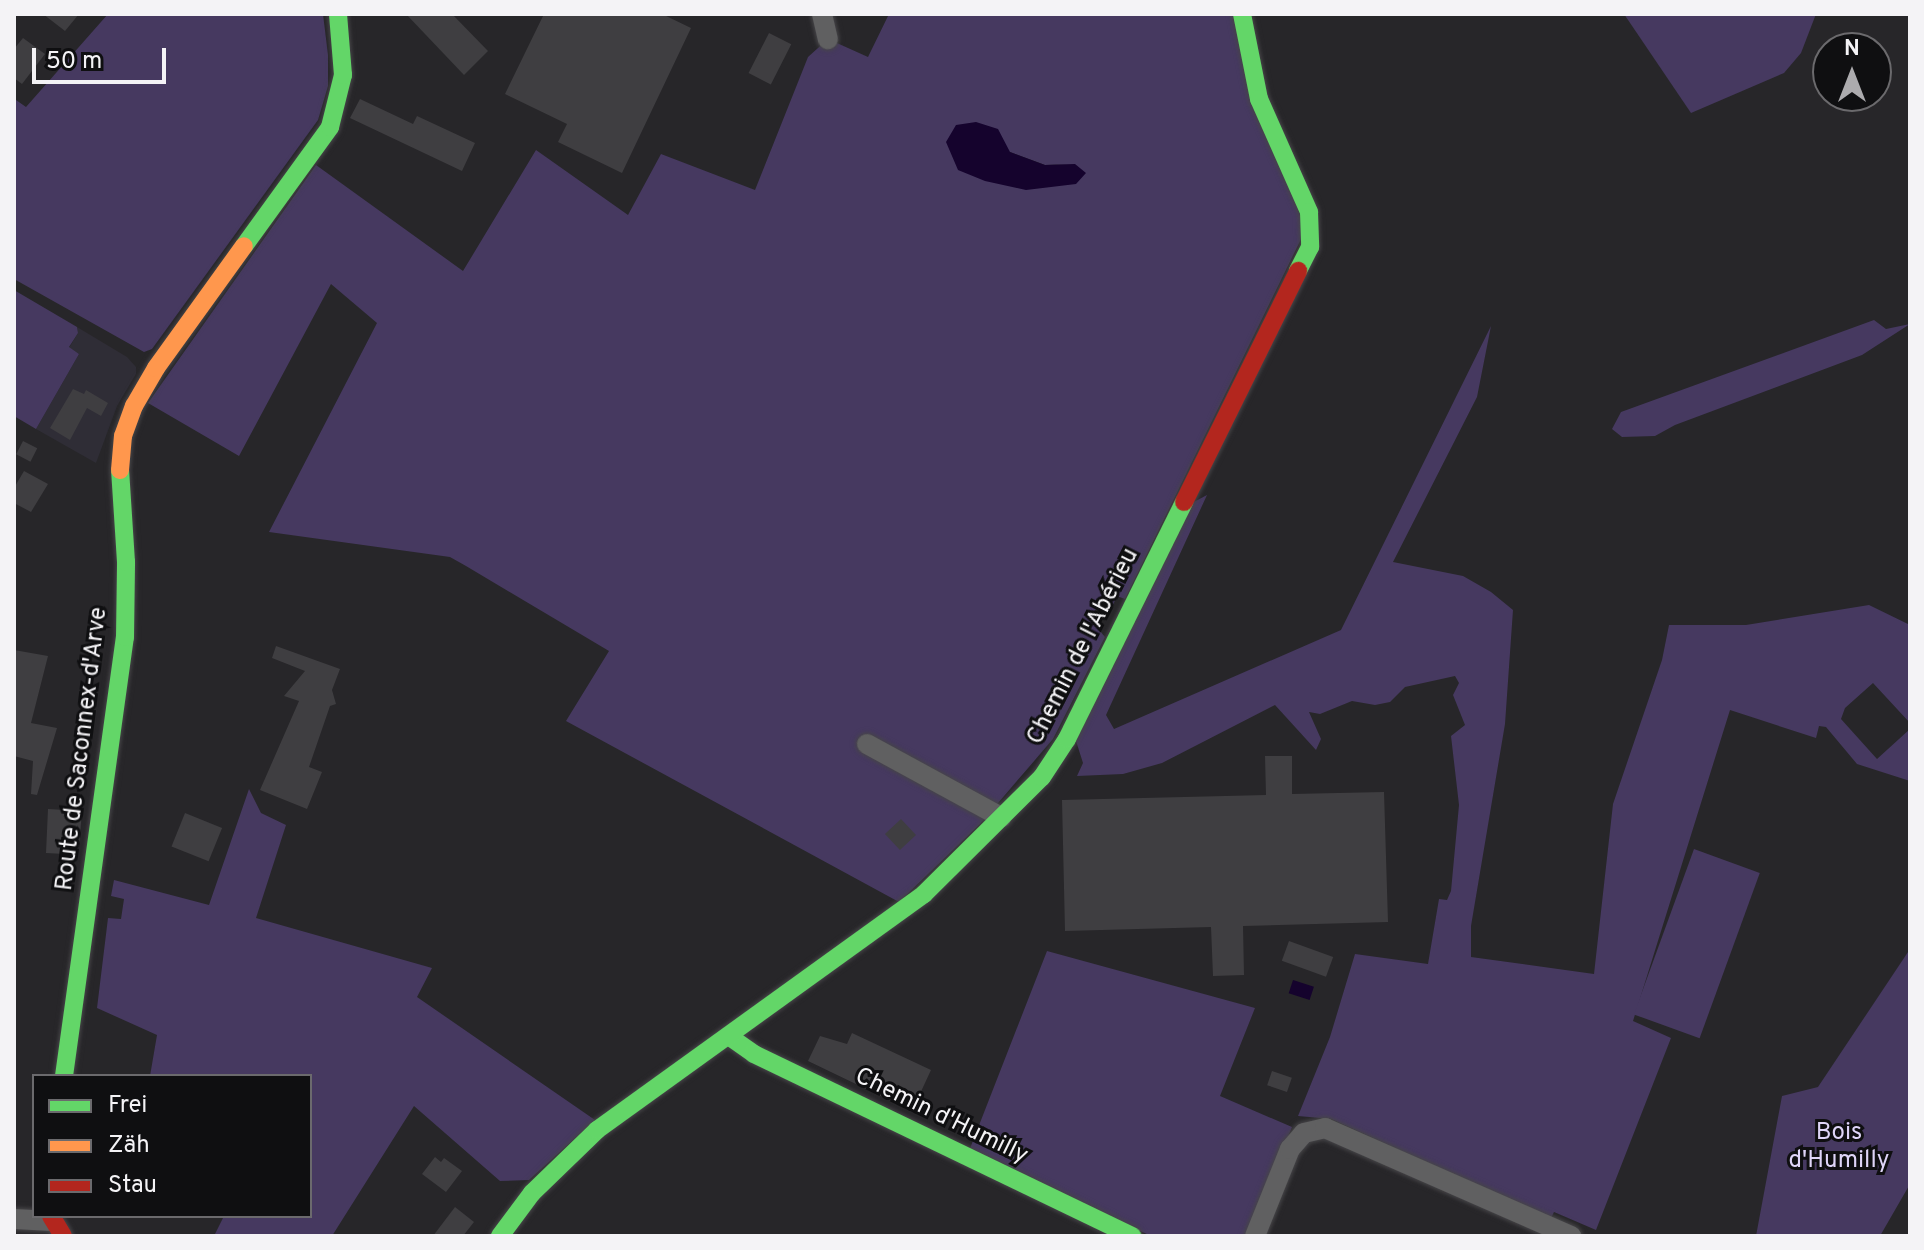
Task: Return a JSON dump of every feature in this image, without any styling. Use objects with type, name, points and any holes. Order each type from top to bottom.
[{"type":"street","name":"Route de Saconnex-d'Arve","points":[[64,1074],[124,646],[126,562],[119,468],[123,436],[134,406],[156,368],[330,127],[343,75],[338,14]]},
{"type":"street","points":[[822,14],[828,39]]},
{"type":"street","name":"Chemin de l'Abérieu","points":[[500,1236],[532,1193],[570,1152],[924,894],[1042,777],[1067,739],[1307,255],[1312,231],[1309,212],[1259,99],[1242,14]]},
{"type":"street","points":[[867,744],[1001,817]]},
{"type":"street","name":"Chemin d'Humilly","points":[[730,1037],[754,1054],[1133,1236]]},
{"type":"street","points":[[1255,1236],[1290,1149],[1304,1133],[1325,1128],[1571,1236]]},
{"type":"street","points":[[14,1219],[55,1224]]},
{"type":"shaded area","points":[[976,122],[998,129],[1010,152],[1045,165],[1075,164],[1086,173],[1076,184],[1026,190],[985,181],[958,170],[946,142],[956,125]]},
{"type":"shaded area","points":[[77,327],[127,357],[136,367],[136,374],[117,406],[96,463],[36,429],[79,354],[69,348],[78,333]]},
{"type":"shaded area","points":[[1293,980],[1314,987],[1310,1000],[1289,993]]},
{"type":"green space","points":[[108,14],[323,14],[328,55],[328,86],[318,120],[152,349],[144,352],[14,279],[16,100],[26,107]]},
{"type":"green space","points":[[889,14],[1235,14],[1305,231],[1125,599],[1117,596],[1113,605],[1105,601],[1093,612],[1090,619],[1105,637],[1053,739],[980,824],[899,902],[566,721],[609,651],[466,566],[450,557],[269,532],[377,323],[331,284],[239,456],[148,403],[316,165],[463,271],[536,150],[628,215],[661,154],[755,190],[808,57],[828,39],[868,57]],"holes":[[[1010,152],[1045,165],[1075,164],[958,170]]]},
{"type":"green space","points":[[1624,14],[1816,14],[1801,53],[1784,73],[1691,113]]},
{"type":"green space","points":[[14,290],[77,327],[78,333],[69,347],[79,354],[36,429],[14,416]]},
{"type":"green space","points":[[1874,320],[1886,329],[1910,324],[1862,355],[1675,425],[1655,436],[1622,437],[1612,429],[1621,412]]},
{"type":"green space","points":[[1491,326],[1477,397],[1393,562],[1463,576],[1491,592],[1513,610],[1505,724],[1471,926],[1471,957],[1594,974],[1613,804],[1662,660],[1669,625],[1746,625],[1869,605],[1910,625],[1910,723],[1873,683],[1845,708],[1841,719],[1877,759],[1910,729],[1910,781],[1857,764],[1826,727],[1819,726],[1816,738],[1730,710],[1633,1021],[1671,1038],[1596,1230],[1554,1212],[1551,1218],[1331,1119],[1298,1116],[1330,1037],[1355,954],[1428,964],[1439,899],[1447,900],[1451,891],[1459,805],[1451,736],[1465,725],[1453,695],[1459,683],[1455,676],[1405,687],[1390,702],[1375,705],[1352,701],[1320,714],[1309,712],[1321,739],[1316,750],[1275,705],[1162,763],[1123,774],[1077,776],[1083,763],[1076,741],[1190,504],[1207,495],[1106,715],[1114,729],[1341,630]]},
{"type":"green space","points":[[249,789],[261,813],[286,825],[256,918],[432,968],[417,997],[595,1120],[529,1180],[500,1181],[414,1106],[332,1236],[214,1236],[223,1218],[312,1218],[312,1074],[150,1074],[157,1035],[97,1008],[108,918],[121,919],[124,899],[111,896],[114,880],[209,905]]},
{"type":"green space","points":[[1694,849],[1760,873],[1700,1038],[1634,1014]]},
{"type":"green space","name":"Bois d'Humilly","points":[[1910,949],[1910,1184],[1880,1236],[1756,1236],[1782,1096],[1818,1087]]},
{"type":"green space","points":[[1047,951],[1255,1008],[1220,1096],[1292,1127],[1248,1236],[1151,1236],[969,1151]]},
{"type":"building","points":[[43,14],[79,14],[65,31]]},
{"type":"building","points":[[406,14],[452,14],[488,51],[464,75]]},
{"type":"building","points":[[544,14],[662,14],[691,28],[622,173],[558,142],[567,124],[505,94]]},
{"type":"building","points":[[769,33],[791,44],[771,84],[749,73]]},
{"type":"building","points":[[23,38],[45,54],[22,84],[14,78],[14,49]]},
{"type":"building","points":[[360,99],[413,124],[417,116],[475,143],[462,171],[350,118]]},
{"type":"building","points":[[73,389],[84,394],[86,390],[108,403],[101,416],[87,408],[70,440],[50,428]]},
{"type":"building","points":[[23,441],[37,448],[30,462],[16,454]]},
{"type":"building","points":[[24,471],[48,484],[31,512],[14,503],[14,488]]},
{"type":"building","points":[[276,646],[340,669],[332,690],[336,704],[330,706],[309,767],[322,772],[307,809],[260,790],[299,701],[284,696],[305,671],[272,658]]},
{"type":"building","points":[[14,650],[48,656],[31,723],[57,728],[37,795],[31,794],[33,761],[14,756]]},
{"type":"building","points":[[1265,756],[1292,756],[1292,794],[1384,792],[1388,922],[1243,926],[1244,975],[1213,976],[1211,927],[1065,931],[1062,800],[1266,795]]},
{"type":"building","points":[[48,809],[82,811],[79,846],[65,845],[65,854],[46,853]]},
{"type":"building","points":[[185,813],[222,828],[209,861],[172,846]]},
{"type":"building","points":[[901,819],[916,835],[900,850],[885,834]]},
{"type":"building","points":[[1289,941],[1333,957],[1326,977],[1282,961]]},
{"type":"building","points":[[852,1033],[931,1070],[912,1111],[808,1061],[820,1036],[847,1044]]},
{"type":"building","points":[[1272,1071],[1292,1078],[1287,1092],[1267,1085]]},
{"type":"building","points":[[435,1157],[441,1162],[444,1158],[462,1171],[446,1192],[422,1174]]},
{"type":"building","points":[[455,1207],[474,1222],[463,1236],[433,1236]]},
{"type":"traffic: fast","points":[[244,246],[330,127],[343,75],[338,14]]},
{"type":"traffic: fast","points":[[1242,14],[1259,99],[1309,212],[1310,247],[1298,271]]},
{"type":"traffic: fast","points":[[64,1074],[125,637],[126,562],[120,470]]},
{"type":"traffic: fast","points":[[500,1236],[532,1193],[597,1130],[924,894],[1042,777],[1067,739],[1184,502]]},
{"type":"traffic: fast","points":[[730,1037],[754,1054],[1133,1236]]},
{"type":"traffic: slow","points":[[120,470],[123,436],[134,406],[156,368],[244,246]]},
{"type":"traffic: jam","points":[[1184,502],[1298,271]]},
{"type":"traffic: jam","points":[[52,1218],[63,1236]]}]
